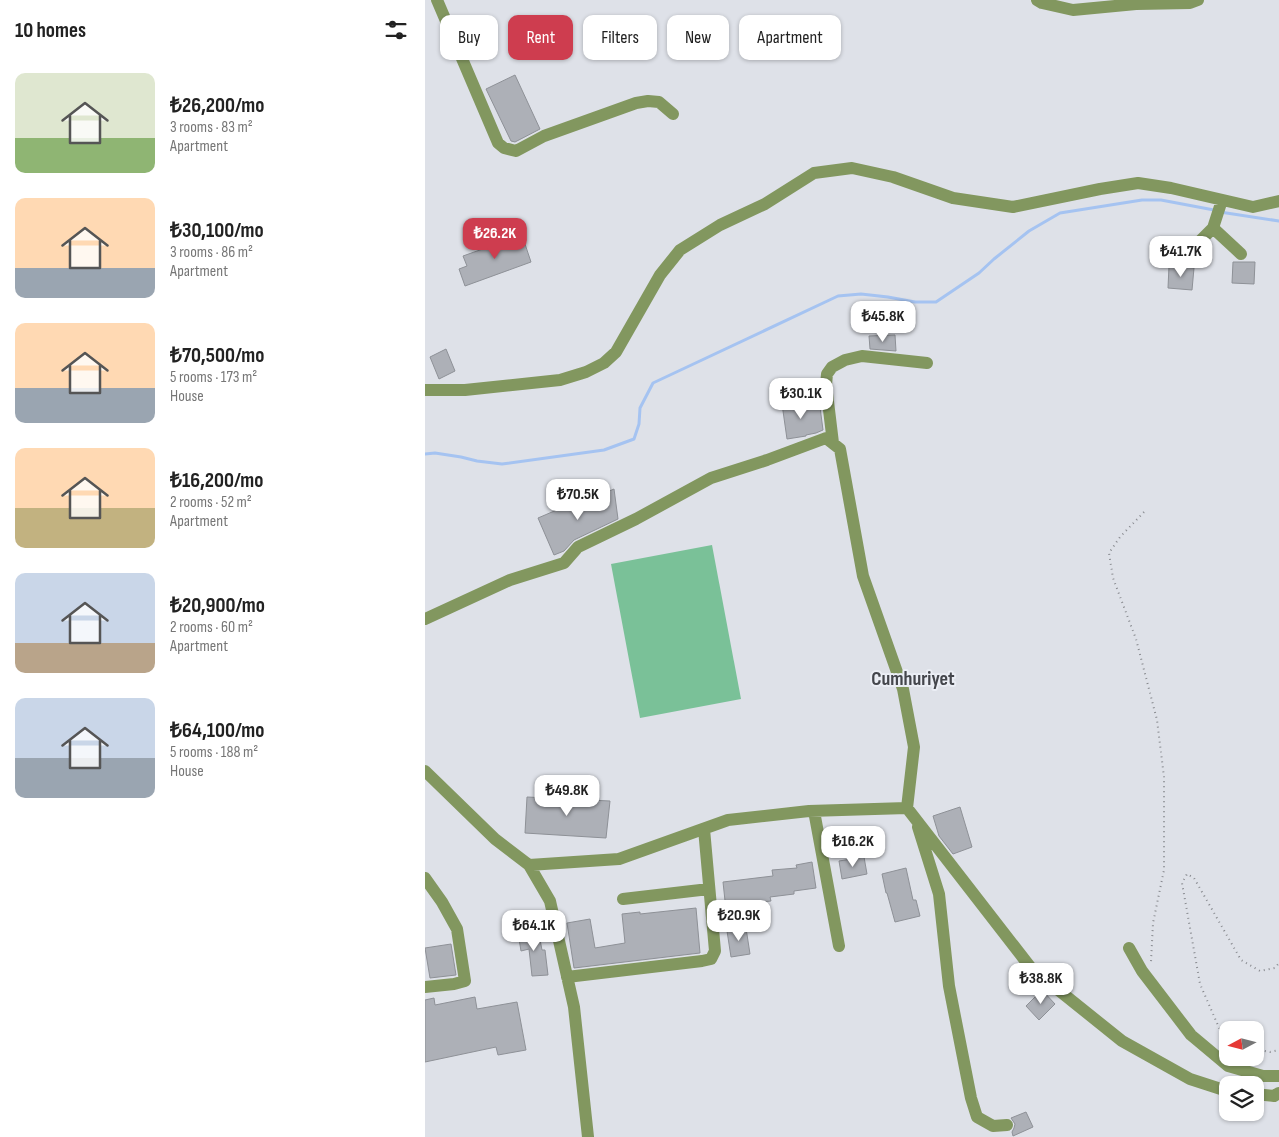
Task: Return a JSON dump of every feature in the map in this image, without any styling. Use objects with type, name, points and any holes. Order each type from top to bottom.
[{"type":"street","points":[[437,0],[498,143],[504,148],[516,151],[544,136],[636,103],[659,102],[673,114]]},
{"type":"street","points":[[1037,0],[1042,3],[1073,10],[1198,0]]},
{"type":"street","points":[[425,390],[465,390],[560,380],[604,364],[616,352],[660,276],[680,250],[720,226],[765,204],[814,174],[852,168],[893,177],[953,198],[1013,207],[1138,183],[1171,188],[1253,207],[1279,201]]},
{"type":"street","points":[[1195,255],[1198,244],[1213,228],[1222,200]]},
{"type":"street","points":[[1213,228],[1241,254]]},
{"type":"street","points":[[833,443],[826,385],[827,374],[832,367],[845,360],[862,356],[927,362]]},
{"type":"street","points":[[425,619],[510,580],[564,563],[578,547],[636,519],[711,478],[826,438],[840,449],[863,576],[903,689],[914,747],[911,813],[939,894],[949,986],[971,1098],[977,1117],[993,1126],[1007,1125]]},
{"type":"street","points":[[425,771],[495,839],[529,865],[550,901],[574,1007],[588,1137]]},
{"type":"street","points":[[529,865],[619,859],[729,820],[813,811],[911,813]]},
{"type":"street","points":[[813,811],[839,946]]},
{"type":"street","points":[[911,813],[1031,968],[1122,1041],[1190,1079],[1219,1088]]},
{"type":"street","points":[[567,977],[711,959],[715,951],[704,829]]},
{"type":"street","points":[[425,878],[442,902],[457,929],[465,981],[425,987]]},
{"type":"street","points":[[623,899],[709,890]]},
{"type":"street","points":[[1129,948],[1142,971],[1191,1035],[1228,1066],[1263,1076],[1279,1076]]},
{"type":"street","points":[[1264,1095],[1274,1096],[1279,1093]]},
{"type":"path","points":[[1143,512],[1120,537],[1109,553],[1113,578],[1136,639],[1157,720],[1164,777],[1164,870],[1153,923],[1152,984]]},
{"type":"path","points":[[1219,1026],[1200,984],[1182,883],[1187,874],[1194,878],[1241,960],[1260,970],[1275,968],[1279,963]]},
{"type":"path","points":[[1264,1051],[1270,1052],[1279,1050]]},
{"type":"green space","points":[[712,545],[741,699],[640,718],[611,564]]},
{"type":"building","points":[[515,75],[540,129],[515,142],[511,141],[486,89]]},
{"type":"building","points":[[522,235],[531,262],[465,286],[459,269],[467,266],[463,256]]},
{"type":"building","points":[[1233,262],[1255,262],[1254,284],[1232,283]]},
{"type":"building","points":[[1169,266],[1194,268],[1192,290],[1168,288]]},
{"type":"building","points":[[895,335],[896,351],[870,349],[869,336]]},
{"type":"building","points":[[446,349],[455,371],[439,379],[430,357]]},
{"type":"building","points":[[801,401],[802,410],[820,407],[823,430],[806,436],[787,439],[782,404]]},
{"type":"building","points":[[614,489],[618,519],[574,540],[564,551],[554,555],[538,518],[573,503],[574,506]]},
{"type":"building","points":[[527,797],[610,801],[606,838],[525,833]]},
{"type":"building","points":[[960,807],[972,847],[953,854],[939,836],[933,816]]},
{"type":"building","points":[[864,857],[867,874],[842,879],[839,861]]},
{"type":"building","points":[[812,862],[816,888],[794,891],[794,894],[770,897],[771,901],[744,904],[745,908],[726,910],[723,882],[773,876],[772,870],[797,868],[796,865]]},
{"type":"building","points":[[906,868],[913,900],[916,900],[920,916],[895,922],[882,874]]},
{"type":"building","points":[[696,908],[700,953],[574,968],[567,923],[590,919],[595,948],[625,943],[622,914]]},
{"type":"building","points":[[746,928],[750,954],[731,957],[727,931]]},
{"type":"building","points":[[538,929],[542,950],[545,950],[548,975],[532,976],[529,949],[521,951],[518,933]]},
{"type":"building","points":[[451,944],[456,975],[430,978],[425,948]]},
{"type":"building","points":[[1042,990],[1055,1004],[1039,1020],[1026,1006]]},
{"type":"building","points":[[475,997],[477,1009],[517,1002],[526,1050],[498,1055],[496,1047],[425,1062],[425,1000],[434,998],[435,1005]]},
{"type":"building","points":[[1026,1112],[1033,1127],[1013,1136],[1012,1132],[1015,1124],[1011,1118]]},
{"type":"waterway","points":[[425,454],[435,453],[502,464],[604,450],[634,439],[639,424],[640,408],[653,383],[838,296],[861,294],[915,302],[936,302],[979,273],[1029,231],[1060,213],[1142,200],[1161,200],[1214,210]]},
{"type":"waterway","points":[[1220,212],[1279,221]]},
{"type":"district","name":"Cumhuriyet","points":[[913,679]]}]
